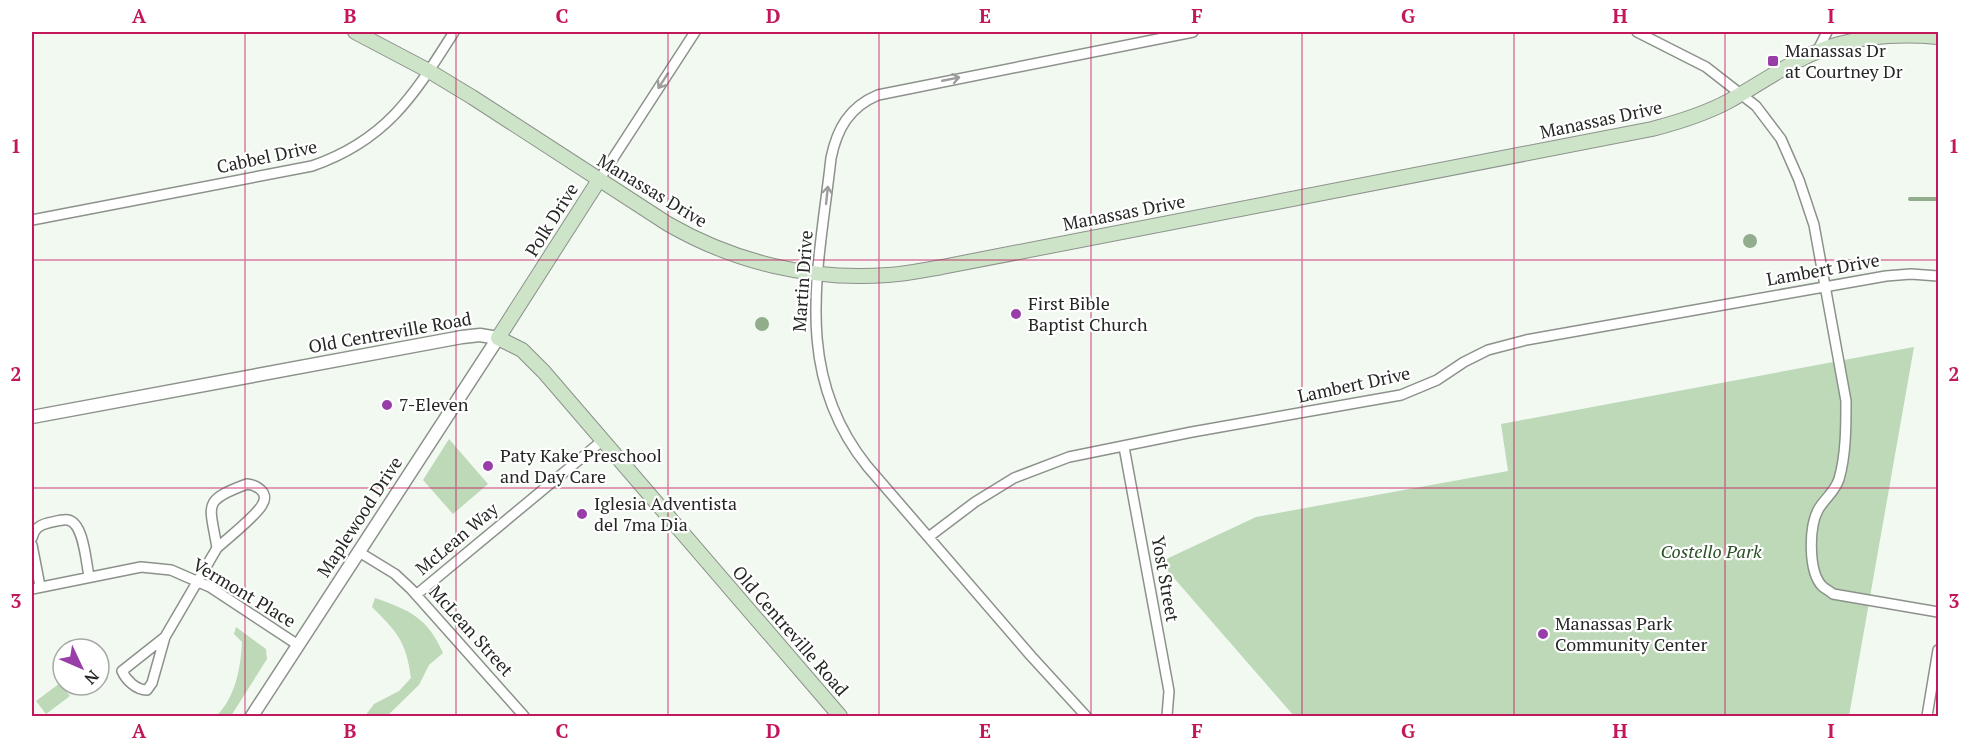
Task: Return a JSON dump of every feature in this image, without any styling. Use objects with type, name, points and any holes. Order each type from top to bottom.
[{"type":"main road","name":"Manassas Drive","points":[[355,32],[429,71],[668,224],[712,247],[771,266],[818,274],[849,276],[888,275],[942,267],[1652,129],[1684,120],[1718,106],[1788,65],[1858,35],[1938,37]]},
{"type":"main road","name":"Polk Drive","points":[[498,338],[599,180]]},
{"type":"main road","name":"Old Centreville Road","points":[[498,338],[512,343],[533,359],[840,717]]},
{"type":"street","name":"Cabbel Drive","points":[[32,220],[300,168],[333,159],[367,140],[405,105],[454,32]]},
{"type":"street","name":"Polk Drive","points":[[599,180],[695,32]]},
{"type":"street","name":"Martin Drive","points":[[1086,717],[858,454],[834,413],[824,384],[817,347],[816,321],[818,274],[833,148],[846,118],[863,102],[891,91],[1193,32]]},
{"type":"street","points":[[1637,32],[1696,61],[1761,111],[1781,139],[1792,161],[1814,225],[1846,400],[1846,425],[1838,482],[1813,520],[1811,546],[1818,581],[1833,594],[1938,612]]},
{"type":"street","points":[[1817,52],[1827,32]]},
{"type":"street","name":"Lambert Drive","points":[[930,536],[975,502],[1014,478],[1069,458],[1192,432],[1401,394],[1437,380],[1464,362],[1488,350],[1526,340],[1826,286],[1898,275],[1938,276]]},
{"type":"street","name":"Old Centreville Road","points":[[32,417],[462,337],[480,335],[498,338]]},
{"type":"street","name":"Maplewood Drive","points":[[252,717],[498,338]]},
{"type":"street","name":"McLean Way","points":[[416,595],[603,440]]},
{"type":"street","name":"Yost Street","points":[[1124,447],[1169,691],[1167,717]]},
{"type":"street","points":[[165,637],[122,671],[136,687],[142,690],[150,687],[165,637],[218,548],[262,506],[264,494],[258,486],[247,484],[222,493],[212,503],[218,548]]},
{"type":"street","points":[[32,538],[35,529],[42,524],[65,520],[75,523],[80,532],[89,576]]},
{"type":"street","points":[[32,544],[36,588]]},
{"type":"street","name":"McLean Street","points":[[359,552],[395,574],[524,717]]},
{"type":"street","name":"Vermont Place","points":[[36,588],[141,567],[171,570],[197,581],[298,645]]},
{"type":"street","points":[[1927,717],[1938,650]]},
{"type":"green space","name":"Costello Park","points":[[1914,347],[1849,716],[1294,716],[1160,562],[1256,517],[1508,471],[1501,424]]},
{"type":"green space","points":[[449,439],[488,484],[453,514],[423,480]]},
{"type":"green space","points":[[375,598],[399,607],[424,623],[443,653],[429,665],[419,685],[387,716],[365,716],[374,704],[399,691],[411,678],[406,655],[399,638],[372,607]]},
{"type":"green space","points":[[236,627],[266,649],[267,659],[231,716],[216,716],[228,701],[236,682],[242,642],[234,634]]},
{"type":"green space","points":[[51,690],[51,697],[69,697],[46,714],[36,701]]},
{"type":"shaded area","points":[[1747,234],[1753,234],[1757,241],[1753,248],[1747,248],[1743,244],[1743,238]]},
{"type":"shaded area","points":[[762,317],[767,319],[769,324],[767,329],[762,331],[757,329],[755,324],[757,319]]},
{"type":"waterway","points":[[1910,199],[1938,199]]},
{"type":"place","name":"Manassas Dr at Courtney Dr","points":[[1773,61]]},
{"type":"place","name":"First Bible Baptist Church","points":[[1016,314]]},
{"type":"place","name":"7-Eleven","points":[[387,405]]},
{"type":"place","name":"Paty Kake Preschool and Day Care","points":[[488,466]]},
{"type":"place","name":"Iglesia Adventista del 7ma Dia","points":[[582,514]]},
{"type":"place","name":"Manassas Park Community Center","points":[[1543,634]]}]
